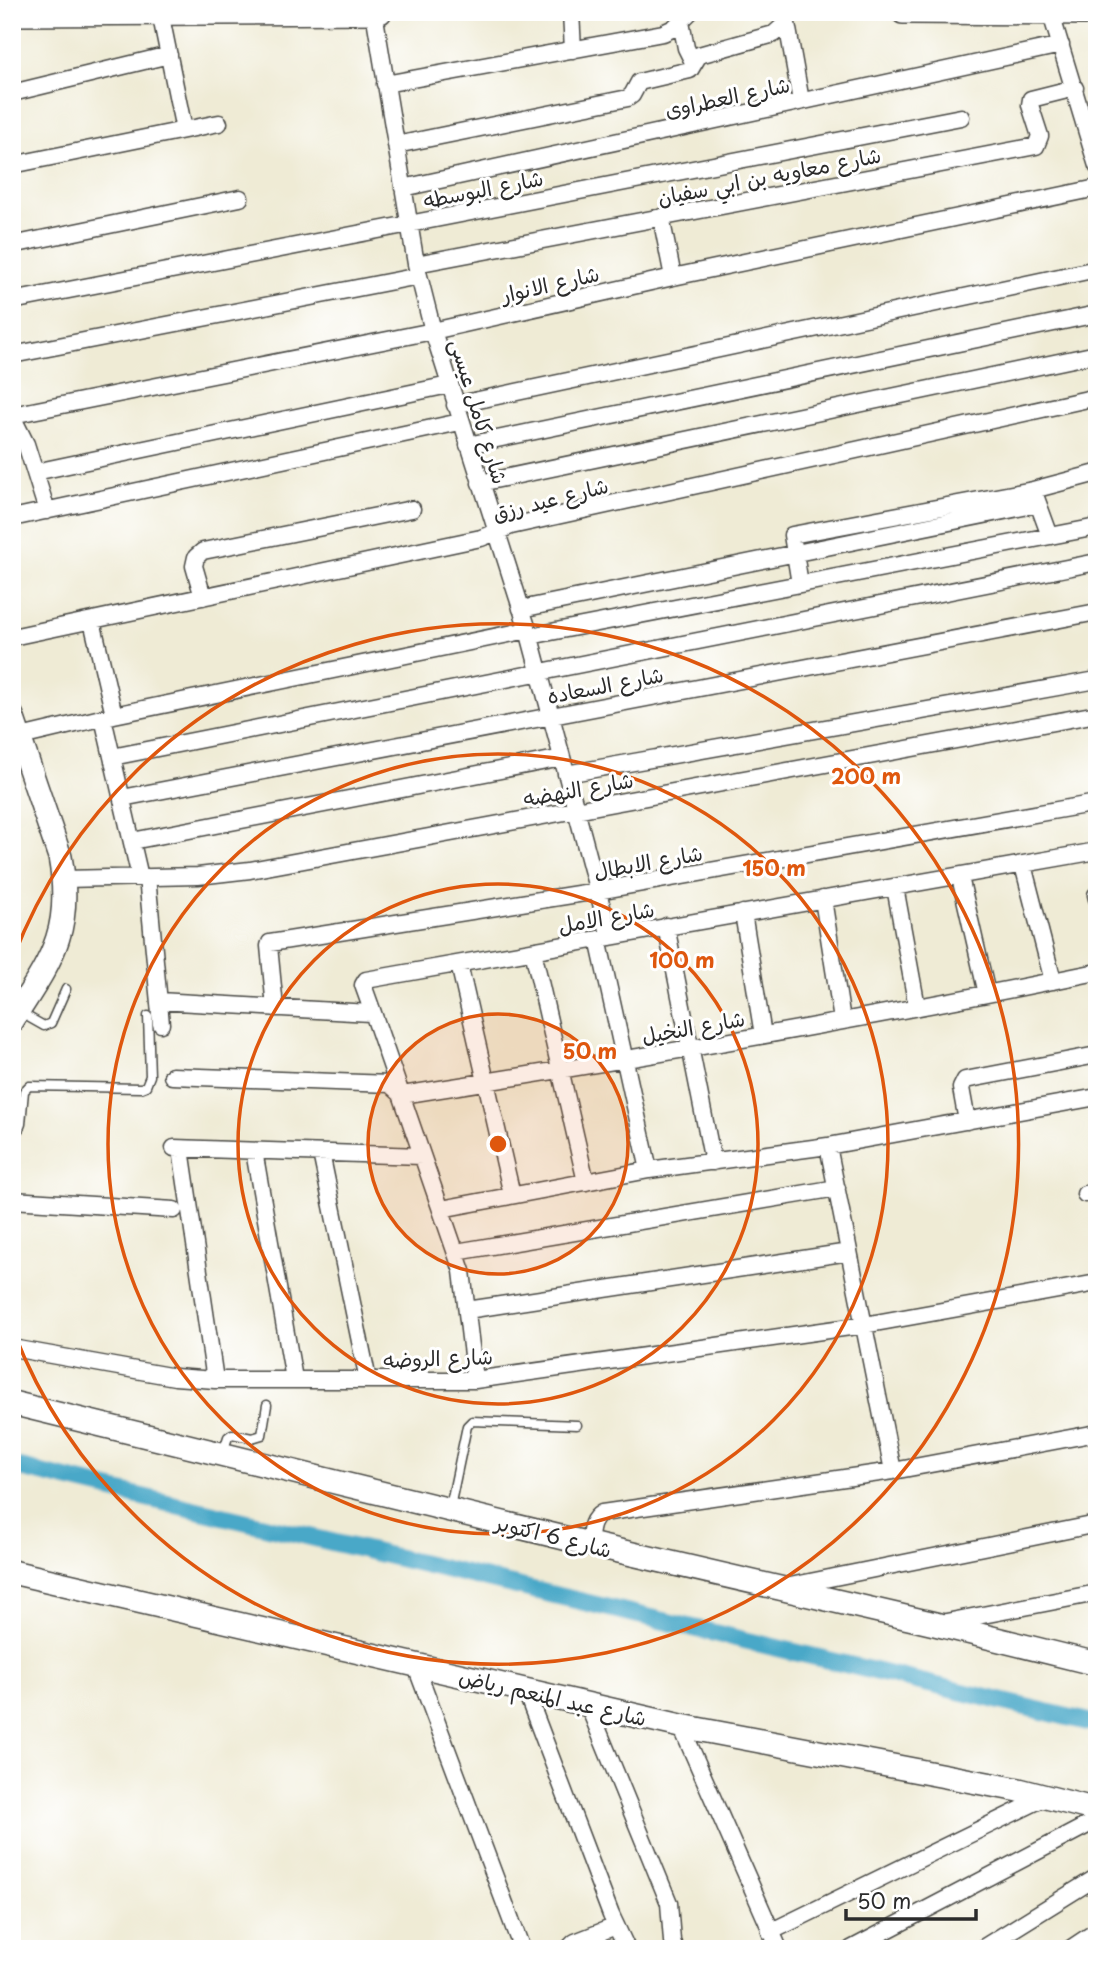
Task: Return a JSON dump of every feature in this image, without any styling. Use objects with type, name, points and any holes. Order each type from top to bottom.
[{"type":"street","name":"شارع كامل عيسى","points":[[374,12],[418,270],[460,422],[529,633],[597,891],[625,1059],[649,1170]]},
{"type":"street","points":[[12,14],[380,12]]},
{"type":"street","points":[[571,12],[573,50]]},
{"type":"street","points":[[903,12],[1097,13]]},
{"type":"street","points":[[160,13],[184,130]]},
{"type":"street","points":[[1051,14],[1093,133],[1097,166]]},
{"type":"street","points":[[396,145],[628,98],[639,82],[690,70],[696,57],[775,34],[784,25],[786,15]]},
{"type":"street","points":[[786,15],[801,101]]},
{"type":"street","points":[[385,84],[663,33],[685,17]]},
{"type":"street","points":[[685,17],[685,48],[693,62]]},
{"type":"street","name":"شارع العطراوى","points":[[403,188],[1061,46]]},
{"type":"street","points":[[12,93],[169,55]]},
{"type":"street","name":"شارع معاويه بن ابي سفيان","points":[[12,355],[662,217],[1036,146],[1041,136],[1030,105],[1031,99],[1075,88]]},
{"type":"street","name":"شارع البوسطه","points":[[12,301],[961,117]]},
{"type":"street","points":[[12,165],[219,123]]},
{"type":"street","name":"شارع الانوار","points":[[12,416],[433,331],[673,276],[1097,188]]},
{"type":"street","points":[[12,245],[240,198]]},
{"type":"street","points":[[662,217],[673,276]]},
{"type":"street","points":[[455,405],[1097,269]]},
{"type":"street","points":[[468,445],[1097,314]]},
{"type":"street","points":[[480,483],[1097,354]]},
{"type":"street","points":[[35,471],[449,385]]},
{"type":"street","name":"شارع عيد رزق","points":[[12,637],[481,538],[511,526],[1097,397]]},
{"type":"street","points":[[12,416],[26,444],[47,511]]},
{"type":"street","points":[[12,518],[460,422]]},
{"type":"street","points":[[800,584],[792,535],[1035,497],[1097,473]]},
{"type":"street","points":[[1035,497],[1050,536]]},
{"type":"street","points":[[203,597],[194,566],[196,557],[203,551],[412,509]]},
{"type":"street","points":[[15,1016],[43,975],[54,950],[62,926],[64,879],[60,857],[15,731],[109,717],[529,633],[1097,527]]},
{"type":"street","points":[[521,609],[794,554]]},
{"type":"street","points":[[112,757],[1097,562]]},
{"type":"street","name":"شارع السعاده","points":[[122,798],[1097,612]]},
{"type":"street","points":[[92,621],[109,717],[112,757],[132,841],[144,877],[159,1001],[154,1020]]},
{"type":"street","points":[[132,841],[564,766],[1097,680]]},
{"type":"street","name":"شارع النهضه","points":[[64,879],[198,876],[250,870],[1097,714]]},
{"type":"street","name":"شارع الابطال","points":[[275,1008],[270,943],[597,891],[1097,803]]},
{"type":"street","name":"شارع الامل","points":[[372,1010],[363,985],[365,981],[1097,851]]},
{"type":"street","points":[[1023,865],[1053,981]]},
{"type":"street","points":[[960,877],[987,994]]},
{"type":"street","points":[[895,887],[917,1007]]},
{"type":"street","points":[[823,899],[842,1020]]},
{"type":"street","points":[[743,913],[763,1035]]},
{"type":"street","points":[[666,926],[713,1161]]},
{"type":"street","points":[[533,951],[586,1182]]},
{"type":"street","points":[[459,964],[512,1195]]},
{"type":"street","name":"شارع النخيل","points":[[172,1076],[390,1084],[402,1095],[690,1048],[1097,972]]},
{"type":"street","points":[[159,1001],[370,1013],[372,1010],[462,1271],[475,1380]]},
{"type":"street","points":[[967,1121],[961,1088],[965,1080],[1097,1055]]},
{"type":"street","points":[[441,1209],[649,1170],[828,1146],[1097,1097]]},
{"type":"street","points":[[828,1146],[893,1471]]},
{"type":"street","points":[[215,1380],[178,1148],[422,1156]]},
{"type":"street","points":[[254,1151],[294,1379]]},
{"type":"street","points":[[321,1153],[368,1380]]},
{"type":"street","points":[[456,1252],[837,1188]]},
{"type":"street","points":[[12,1200],[174,1210]]},
{"type":"street","points":[[467,1310],[849,1252]]},
{"type":"street","name":"شارع الروضه","points":[[12,1348],[175,1377],[215,1380],[475,1380],[864,1325],[1097,1283]]},
{"type":"street","name":"شارع 6 اكتوبر","points":[[12,1403],[589,1544],[1097,1664]]},
{"type":"street","points":[[589,1544],[591,1525],[602,1513],[893,1471],[1097,1433]]},
{"type":"street","points":[[779,1588],[1097,1524]]},
{"type":"street","name":"شارع عبد المنعم رياض","points":[[12,1572],[681,1726],[1046,1797],[1097,1810]]},
{"type":"street","points":[[935,1624],[1097,1593]]},
{"type":"street","points":[[415,1664],[522,1949]]},
{"type":"street","points":[[525,1689],[627,1949]]},
{"type":"street","points":[[588,1705],[669,1903],[675,1949]]},
{"type":"street","points":[[681,1726],[779,1949]]},
{"type":"street","points":[[771,1932],[1046,1797]]},
{"type":"street","points":[[851,1949],[1097,1820]]},
{"type":"street","points":[[981,1949],[1097,1877]]},
{"type":"street","points":[[570,1948],[575,1942],[616,1926]]},
{"type":"street","points":[[1070,1949],[1097,1930]]},
{"type":"lane","points":[[15,1016],[44,1026],[51,1023],[66,989]]},
{"type":"lane","points":[[12,1132],[19,1129],[21,1124],[24,1091],[29,1086],[146,1086],[150,1082],[154,1020]]},
{"type":"lane","points":[[223,1455],[226,1441],[232,1434],[252,1438],[262,1435],[267,1405]]},
{"type":"lane","points":[[450,1510],[467,1426],[472,1422],[577,1425]]},
{"type":"waterway","points":[[12,1466],[1097,1724]]}]
